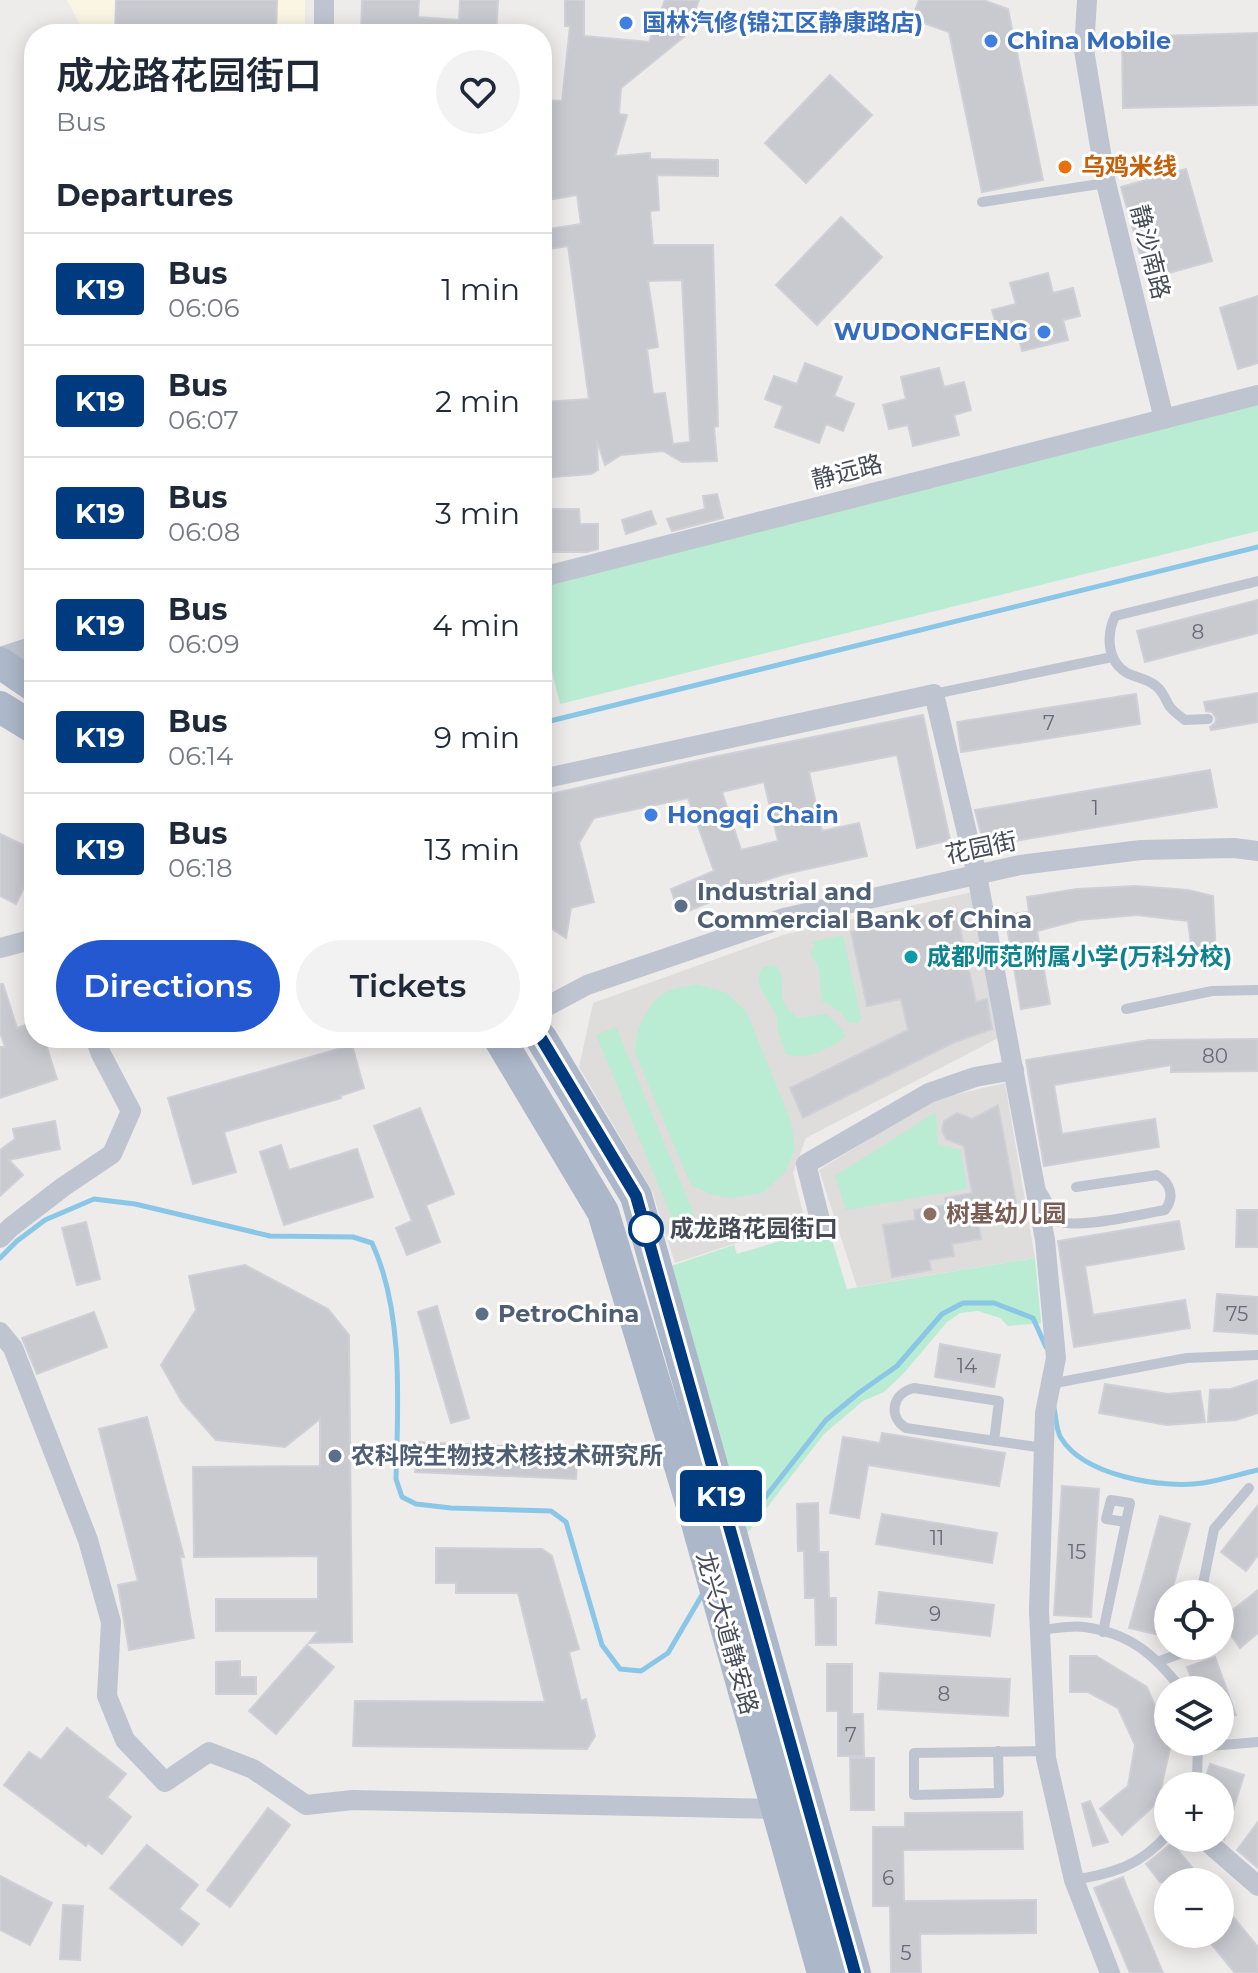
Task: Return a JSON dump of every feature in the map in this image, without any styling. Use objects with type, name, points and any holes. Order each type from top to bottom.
[{"type":"main road","points":[[0,660],[24,678]]},
{"type":"main road","points":[[0,707],[24,722]]},
{"type":"main road","name":"龙兴大道静安路","points":[[505,1048],[603,1212],[693,1509],[823,1973]]},
{"type":"main road","name":"龙兴大道静安路","points":[[547,1048],[636,1196],[855,1973]]},
{"type":"street","points":[[324,0],[324,24]]},
{"type":"street","name":"静沙南路","points":[[1087,0],[1084,50],[1106,183],[1164,419]]},
{"type":"street","points":[[1164,419],[1258,395]]},
{"type":"street","name":"静远路","points":[[552,574],[1164,419]]},
{"type":"street","points":[[0,660],[24,650]]},
{"type":"street","points":[[552,777],[934,694],[977,875],[1045,1240],[1056,1358],[1045,1413],[1044,1448],[1040,1630],[1046,1751],[1074,1880],[1110,1973]]},
{"type":"street","name":"花园街","points":[[552,1004],[587,985],[784,918],[1020,865],[1141,850],[1234,848],[1258,851]]},
{"type":"street","points":[[0,948],[24,942]]},
{"type":"street","points":[[0,1238],[63,1187],[112,1154],[131,1111],[99,1048]]},
{"type":"street","points":[[822,1228],[806,1164],[929,1093],[975,1077],[1014,1070]]},
{"type":"street","points":[[0,1332],[13,1348],[88,1540],[111,1622],[107,1696],[125,1740],[165,1782],[209,1752],[253,1769],[306,1805],[353,1800],[777,1809]]},
{"type":"street","points":[[1219,1852],[1258,1886]]},
{"type":"lane","points":[[982,202],[1106,183]]},
{"type":"lane","points":[[1208,719],[1185,720],[1170,707],[1154,683],[1129,674],[1112,657],[1110,635],[1115,616],[1258,581]]},
{"type":"lane","points":[[934,694],[1112,657]]},
{"type":"lane","points":[[1126,1009],[1212,991],[1258,990]]},
{"type":"lane","points":[[1036,1189],[1043,1191],[1055,1218],[1063,1223],[1081,1224],[1165,1210],[1171,1191],[1166,1180],[1157,1175],[1076,1187]]},
{"type":"lane","points":[[1050,1384],[1187,1358],[1258,1355]]},
{"type":"lane","points":[[994,1441],[999,1401],[914,1388],[904,1390],[898,1397],[893,1411],[899,1423],[906,1428],[994,1441],[1044,1448]]},
{"type":"lane","points":[[1204,1580],[1214,1529],[1249,1488]]},
{"type":"lane","points":[[1103,1632],[1126,1522]]},
{"type":"lane","points":[[1040,1630],[1083,1627],[1125,1637],[1160,1661],[1171,1676]]},
{"type":"lane","points":[[1234,1743],[1258,1742]]},
{"type":"lane","points":[[998,1751],[999,1793],[914,1795],[914,1753],[998,1751],[1046,1751]]},
{"type":"lane","points":[[1074,1880],[1116,1872],[1154,1850]]},
{"type":"shaded area","points":[[67,0],[305,0],[305,24],[80,24]]},
{"type":"shaded area","points":[[972,892],[1000,1037],[806,1138],[793,1173],[805,1221],[675,1263],[652,1191],[579,1067],[593,1003],[786,934]]},
{"type":"shaded area","name":"树基幼儿园","points":[[1005,1083],[1035,1258],[857,1287],[819,1170],[932,1100]]},
{"type":"green space","points":[[1258,404],[1258,531],[560,704],[552,671],[552,583]]},
{"type":"green space","points":[[843,935],[861,1017],[859,1023],[849,1023],[841,1012],[822,1001],[818,965],[810,955],[814,946],[812,942]]},
{"type":"green space","points":[[777,966],[782,979],[782,997],[790,1011],[798,1018],[827,1014],[843,1030],[845,1037],[817,1053],[802,1056],[786,1054],[777,1030],[777,1017],[759,985],[762,968]]},
{"type":"green space","points":[[696,984],[725,992],[746,1011],[791,1121],[795,1149],[784,1174],[762,1193],[731,1198],[710,1194],[691,1185],[635,1053],[639,1028],[652,1004],[668,991]]},
{"type":"green space","points":[[616,1027],[700,1229],[680,1237],[596,1035]]},
{"type":"green space","points":[[936,1112],[938,1144],[961,1150],[967,1189],[846,1210],[835,1176]]},
{"type":"green space","points":[[828,1227],[847,1289],[1035,1258],[1041,1323],[1008,1326],[1000,1318],[978,1311],[960,1313],[947,1322],[884,1392],[863,1401],[824,1434],[745,1536],[668,1267],[734,1245],[737,1254]]},
{"type":"building","points":[[116,0],[277,0],[276,24],[115,24]]},
{"type":"building","points":[[362,0],[419,0],[418,17],[459,20],[460,0],[498,0],[497,24],[361,24]]},
{"type":"building","points":[[565,0],[584,0],[584,36],[649,42],[665,0],[699,0],[685,36],[621,88],[619,114],[627,115],[615,156],[650,153],[650,159],[718,160],[718,176],[657,175],[659,210],[650,211],[653,245],[713,245],[717,461],[682,462],[663,451],[621,455],[605,465],[597,441],[598,470],[591,474],[552,477],[552,401],[589,399],[568,246],[552,248],[552,228],[581,224],[577,195],[552,199],[552,100],[562,101],[570,26],[565,26]],"holes":[[[682,280],[690,442],[673,444],[665,393],[653,394],[647,349],[658,347],[648,281]]]},
{"type":"building","points":[[919,0],[983,0],[1008,9],[1043,180],[982,192],[949,32],[912,19]]},
{"type":"building","points":[[1258,33],[1258,105],[1123,108],[1122,37]]},
{"type":"building","points":[[830,75],[872,115],[806,183],[765,143]]},
{"type":"building","points":[[1186,169],[1212,261],[1147,279],[1121,187]]},
{"type":"building","points":[[841,217],[882,257],[817,325],[776,285]]},
{"type":"building","points":[[1048,273],[1053,293],[1073,288],[1080,316],[1063,320],[1068,340],[1022,351],[1017,330],[999,335],[992,310],[1016,304],[1010,283]]},
{"type":"building","points":[[1258,296],[1258,363],[1238,369],[1220,308]]},
{"type":"building","points":[[805,363],[842,377],[834,396],[854,404],[843,431],[826,424],[819,443],[775,427],[783,406],[765,399],[774,376],[797,384]]},
{"type":"building","points":[[939,368],[944,387],[964,382],[971,410],[954,415],[959,435],[913,446],[908,425],[889,429],[883,405],[906,399],[901,377]]},
{"type":"building","points":[[717,494],[723,518],[672,531],[667,519],[705,509],[703,496]]},
{"type":"building","points":[[552,509],[579,509],[580,524],[598,524],[598,549],[552,552]]},
{"type":"building","points":[[651,511],[656,524],[626,534],[622,520]]},
{"type":"building","points":[[1258,600],[1258,633],[1145,662],[1137,631]]},
{"type":"building","points":[[1258,693],[1258,722],[1211,730],[1216,718],[1212,712],[1206,711],[1204,702]]},
{"type":"building","points":[[1136,694],[1140,724],[961,752],[957,722]]},
{"type":"building","points":[[923,715],[950,840],[917,848],[897,755],[809,772],[822,831],[859,823],[867,856],[753,884],[679,915],[671,889],[714,871],[688,798],[594,818],[579,843],[594,902],[571,908],[566,938],[552,929],[552,794],[708,758]],"holes":[[[764,782],[778,841],[741,850],[722,792]]]},
{"type":"building","points":[[1210,770],[1217,807],[984,846],[975,810]]},
{"type":"building","points":[[0,834],[24,845],[24,888],[16,904],[0,896]]},
{"type":"building","points":[[1136,886],[1188,890],[1213,896],[1216,954],[1192,953],[1188,921],[1137,915],[1079,920],[1037,931],[1050,1004],[1021,1009],[1005,915],[1029,912],[1027,897],[1077,889]]},
{"type":"building","points":[[956,910],[976,1002],[987,999],[992,1029],[955,1042],[803,1118],[790,1088],[908,1030],[901,999],[867,1006],[851,932]]},
{"type":"building","points":[[0,984],[3,984],[17,1028],[24,1026],[24,1048],[47,1048],[57,1079],[0,1098],[0,1047],[5,1047],[0,1032]]},
{"type":"building","points":[[1258,1039],[1258,1071],[1171,1072],[1171,1065],[1054,1085],[1062,1134],[1155,1119],[1159,1147],[1044,1166],[1026,1060],[1149,1040]]},
{"type":"building","points":[[342,1048],[353,1048],[364,1088],[341,1098],[224,1132],[236,1172],[193,1184],[168,1098]]},
{"type":"building","points":[[998,1105],[1018,1214],[978,1221],[981,1239],[952,1244],[954,1256],[929,1260],[931,1270],[892,1277],[883,1225],[915,1220],[914,1210],[946,1205],[945,1198],[972,1193],[964,1146],[946,1139],[942,1130],[944,1121],[957,1113],[972,1119]]},
{"type":"building","points":[[420,1108],[454,1194],[426,1205],[440,1242],[407,1255],[396,1228],[412,1221],[374,1126]]},
{"type":"building","points":[[55,1121],[60,1149],[9,1160],[23,1175],[0,1196],[0,1150],[15,1139],[13,1129]]},
{"type":"building","points":[[281,1145],[289,1170],[357,1149],[373,1197],[284,1225],[260,1152]]},
{"type":"building","points":[[1237,1210],[1258,1210],[1258,1247],[1236,1247]]},
{"type":"building","points":[[1179,1221],[1184,1249],[1085,1266],[1093,1315],[1185,1300],[1190,1328],[1074,1347],[1058,1241]]},
{"type":"building","points":[[86,1222],[100,1279],[77,1285],[62,1228]]},
{"type":"building","name":"农科院生物技术核技术研究所","points":[[245,1265],[328,1309],[349,1335],[352,1642],[309,1643],[318,1631],[216,1631],[216,1599],[318,1599],[318,1556],[194,1557],[193,1467],[320,1466],[320,1419],[285,1447],[216,1440],[182,1402],[161,1365],[196,1310],[189,1276]]},
{"type":"building","points":[[1217,1294],[1258,1297],[1258,1334],[1214,1331]]},
{"type":"building","points":[[437,1306],[469,1418],[451,1423],[418,1312]]},
{"type":"building","points":[[94,1312],[107,1347],[37,1374],[22,1338]]},
{"type":"building","points":[[940,1344],[1000,1355],[994,1387],[935,1377]]},
{"type":"building","points":[[1258,1380],[1258,1413],[1236,1420],[1208,1422],[1210,1390],[1231,1389]]},
{"type":"building","points":[[1105,1384],[1168,1394],[1200,1391],[1205,1422],[1167,1425],[1099,1413]]},
{"type":"building","points":[[147,1417],[184,1557],[180,1557],[194,1638],[129,1650],[118,1585],[138,1581],[99,1429]]},
{"type":"building","points":[[882,1433],[1005,1453],[999,1486],[868,1465],[859,1518],[830,1513],[843,1437],[880,1443]]},
{"type":"building","points":[[417,1442],[578,1450],[576,1479],[415,1472]]},
{"type":"building","points":[[1062,1486],[1099,1489],[1091,1617],[1054,1615]]},
{"type":"building","points":[[818,1503],[819,1552],[828,1552],[829,1598],[836,1598],[836,1645],[816,1645],[815,1598],[805,1598],[804,1551],[798,1551],[797,1504]]},
{"type":"building","points":[[1258,1505],[1258,1555],[1246,1571],[1221,1552]]},
{"type":"building","points":[[882,1514],[997,1533],[992,1563],[876,1544]]},
{"type":"building","points":[[1160,1516],[1190,1524],[1175,1580],[1154,1580],[1154,1634],[1129,1628]]},
{"type":"building","points":[[436,1548],[542,1549],[552,1556],[579,1649],[569,1652],[581,1701],[586,1699],[595,1736],[587,1749],[353,1746],[355,1701],[545,1702],[518,1593],[456,1593],[456,1583],[436,1583]]},
{"type":"building","points":[[1258,1590],[1258,1633],[1240,1648],[1234,1640],[1234,1609]]},
{"type":"building","points":[[879,1592],[994,1605],[990,1636],[876,1623]]},
{"type":"building","points":[[307,1645],[334,1667],[276,1734],[249,1711]]},
{"type":"building","points":[[1070,1656],[1096,1656],[1147,1687],[1154,1704],[1154,1756],[1168,1756],[1165,1772],[1154,1772],[1154,1806],[1122,1835],[1100,1809],[1128,1786],[1135,1745],[1118,1708],[1088,1692],[1070,1692]]},
{"type":"building","points":[[1216,1660],[1222,1676],[1191,1676],[1187,1667]]},
{"type":"building","points":[[240,1661],[240,1677],[256,1677],[256,1694],[216,1694],[216,1662]]},
{"type":"building","points":[[827,1664],[852,1664],[852,1714],[863,1714],[864,1756],[838,1756],[838,1711],[827,1711]]},
{"type":"building","points":[[880,1673],[1010,1679],[1008,1716],[878,1709]]},
{"type":"building","points":[[67,1728],[126,1774],[107,1797],[131,1817],[102,1854],[88,1843],[86,1846],[4,1785],[29,1752],[41,1760]]},
{"type":"building","points":[[850,1758],[874,1758],[874,1810],[851,1810]]},
{"type":"building","points":[[1210,1764],[1244,1775],[1234,1807],[1234,1772],[1207,1772]]},
{"type":"building","points":[[1090,1801],[1108,1842],[1093,1846],[1082,1804]]},
{"type":"building","points":[[268,1808],[290,1825],[230,1907],[207,1890]]},
{"type":"building","points":[[1022,1812],[1023,1849],[903,1850],[904,1901],[1036,1900],[1036,1933],[920,1934],[921,1973],[891,1973],[890,1906],[873,1906],[873,1827],[905,1827],[905,1813]]},
{"type":"building","points":[[1258,1822],[1258,1868],[1237,1850]]},
{"type":"building","points":[[147,1845],[198,1885],[179,1909],[199,1924],[182,1945],[110,1888]]},
{"type":"building","points":[[1161,1852],[1179,1852],[1193,1868],[1154,1868],[1154,1874],[1146,1864]]},
{"type":"building","points":[[0,1876],[52,1903],[30,1945],[0,1930]]},
{"type":"building","points":[[1123,1877],[1163,1973],[1130,1973],[1094,1888]]},
{"type":"building","points":[[63,1905],[83,1906],[80,1960],[60,1959]]},
{"type":"building","points":[[1234,1918],[1258,1947],[1258,1973],[1235,1973],[1214,1948],[1234,1948]]},
{"type":"waterway","points":[[552,721],[1258,547]]},
{"type":"waterway","points":[[0,1258],[45,1220],[94,1199],[135,1204],[270,1236],[353,1237],[372,1243],[390,1299],[394,1328],[398,1390],[396,1479],[402,1497],[416,1504],[451,1508],[551,1511],[566,1522],[602,1645],[620,1669],[641,1671],[668,1653],[702,1595]]},
{"type":"waterway","points":[[744,1524],[826,1420],[897,1366],[942,1314],[963,1303],[994,1303],[1033,1318],[1046,1347]]},
{"type":"waterway","points":[[1054,1408],[1061,1438],[1072,1451],[1105,1471],[1147,1481],[1186,1484],[1210,1482],[1258,1470]]},
{"type":"bus line","name":"K19","points":[[547,1048],[636,1196],[855,1973]]},
{"type":"place","name":"国林汽修(锦江区静康路店)","points":[[626,23]]},
{"type":"place","name":"China Mobile","points":[[991,41]]},
{"type":"place","name":"乌鸡米线","points":[[1065,167]]},
{"type":"place","name":"WUDONGFENG","points":[[1044,332]]},
{"type":"place","name":"Hongqi Chain","points":[[651,815]]},
{"type":"place","name":"Industrial and Commercial Bank of China","points":[[681,906]]},
{"type":"place","name":"成都师范附属小学(万科分校)","points":[[911,957]]},
{"type":"place","name":"树基幼儿园","points":[[930,1214]]},
{"type":"place","name":"成龙路花园街口","points":[[646,1229]]},
{"type":"place","name":"PetroChina","points":[[482,1314]]},
{"type":"place","name":"农科院生物技术核技术研究所","points":[[335,1456]]}]
